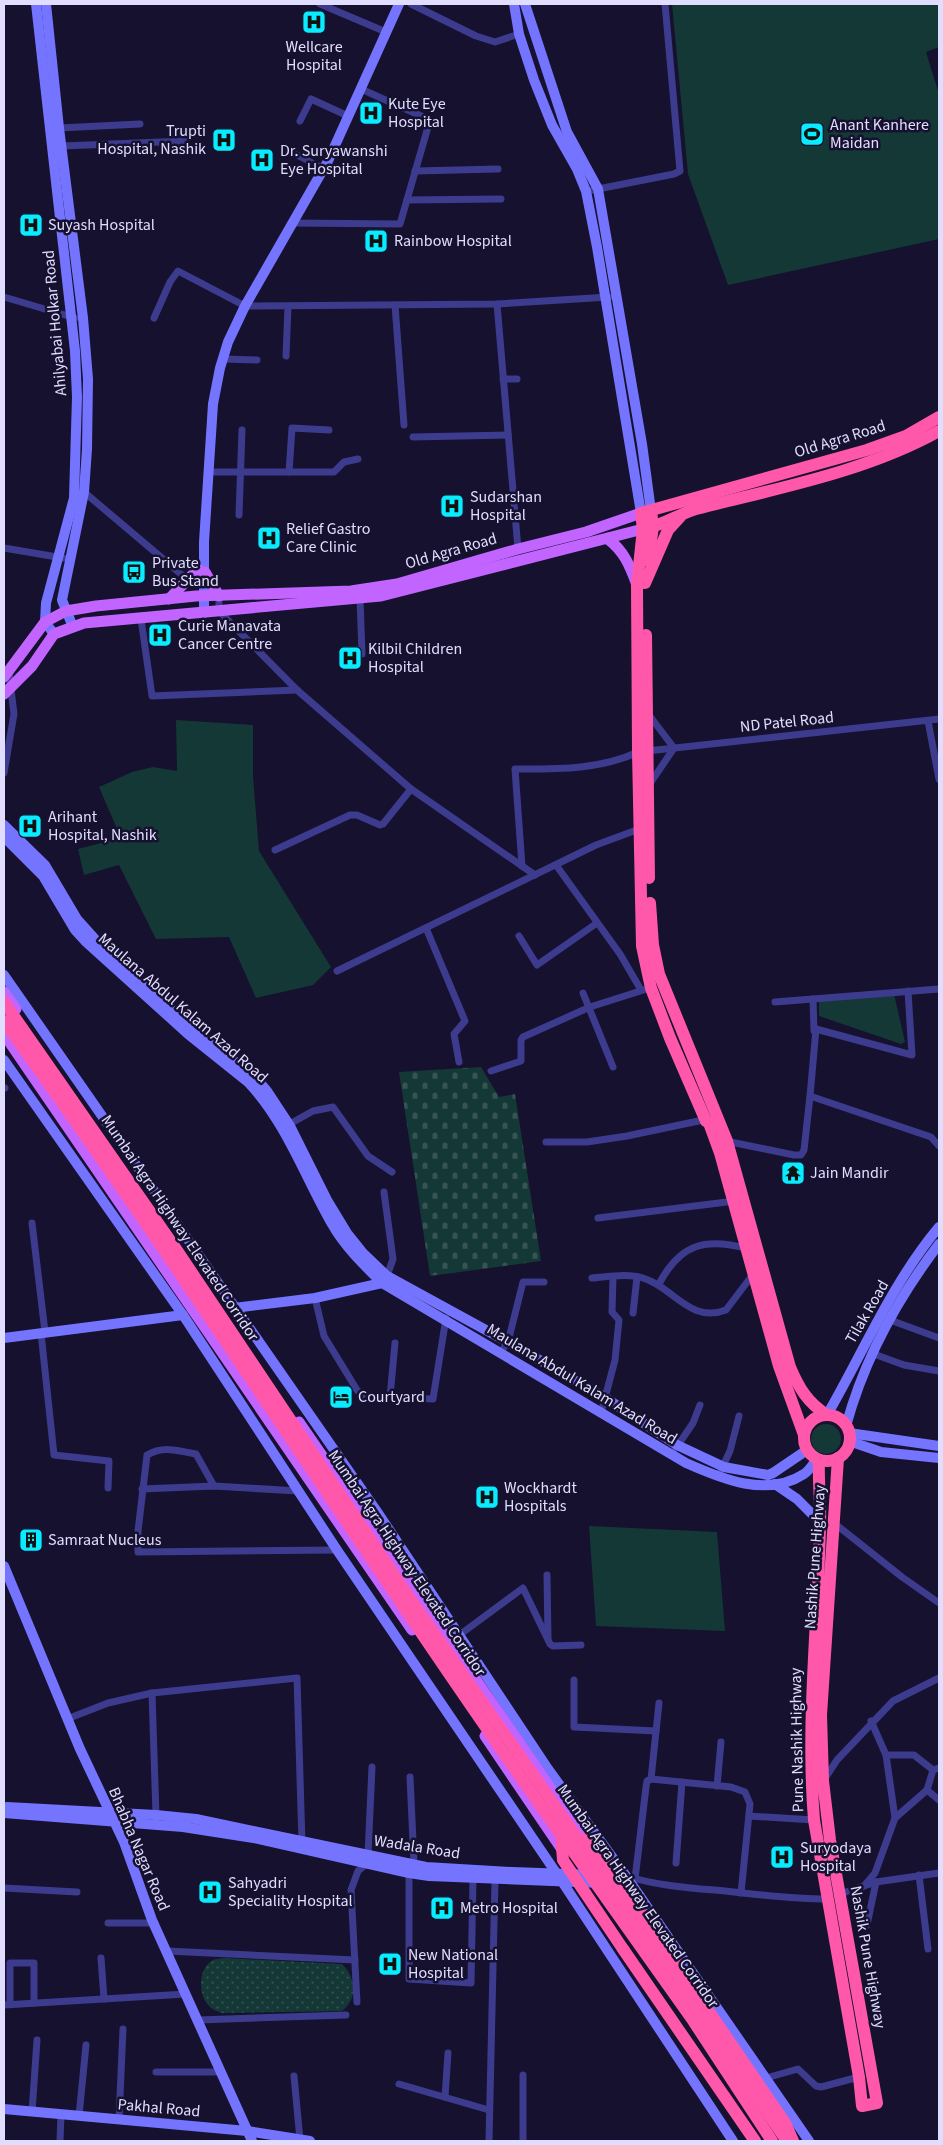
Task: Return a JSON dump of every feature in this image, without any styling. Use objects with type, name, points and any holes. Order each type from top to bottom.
[{"type":"highway","name":"Old Agra Road","points":[[646,512],[867,450],[906,436],[939,417]]},
{"type":"highway","name":"Old Agra Road","points":[[648,528],[686,512],[857,467],[912,446],[939,431]]},
{"type":"highway","points":[[646,512],[648,528],[641,584],[645,827],[642,946],[652,987],[670,1038],[706,1121],[722,1141],[790,1367],[805,1398],[813,1407],[826,1415],[838,1418],[848,1434],[844,1454],[838,1458],[828,1461],[818,1460],[807,1450],[804,1435],[779,1366],[754,1273],[735,1201],[722,1141],[717,1114],[652,987]]},
{"type":"highway","points":[[645,827],[649,786],[643,752],[648,714],[641,584],[668,530],[686,512]]},
{"type":"highway","name":"Mumbai Agra Highway Elevated Corridor","points":[[4,1002],[178,1252],[772,2141]]},
{"type":"highway","name":"Mumbai Agra Highway Elevated Corridor","points":[[4,1020],[110,1171],[375,1565],[787,2141]]},
{"type":"highway","points":[[804,1435],[814,1419],[826,1415]]},
{"type":"highway","name":"Nashik Pune Highway","points":[[838,1458],[827,1523],[821,1715],[823,1781],[830,1840],[877,2103],[862,2106]]},
{"type":"highway","name":"Pune Nashik Highway","points":[[818,1460],[818,1487],[827,1523],[810,1710],[814,1820],[859,2077],[862,2106]]},
{"type":"highway","points":[[565,1830],[603,1857],[785,2123],[793,2141]]},
{"type":"highway","points":[[565,1830],[563,1860],[755,2141]]},
{"type":"main road","name":"Old Agra Road","points":[[45,622],[66,611],[169,599],[200,596],[352,591],[397,584],[518,549],[586,532],[646,512]]},
{"type":"main road","name":"Old Agra Road","points":[[54,634],[79,625],[381,596],[648,528]]},
{"type":"main road","points":[[608,539],[617,547],[628,562],[641,584]]},
{"type":"main road","points":[[169,599],[188,580],[201,571],[219,596]]},
{"type":"main road","points":[[6,675],[45,622]]},
{"type":"main road","points":[[8,691],[32,666],[54,634]]},
{"type":"main road","points":[[4,992],[793,2141]]},
{"type":"main road","points":[[4,1034],[762,2141]]},
{"type":"street","name":"Ahilyabai Holkar Road","points":[[36,4],[71,318],[77,397],[74,498],[64,558],[62,600],[66,611],[79,625]]},
{"type":"street","name":"Ahilyabai Holkar Road","points":[[45,622],[46,603],[64,558],[84,492],[88,379],[83,318],[59,128],[46,4]]},
{"type":"street","points":[[320,4],[386,32]]},
{"type":"street","points":[[200,613],[201,571],[214,404],[228,342],[245,306],[324,168],[399,4]]},
{"type":"street","points":[[411,4],[482,38],[495,42],[519,34]]},
{"type":"street","points":[[514,4],[519,34],[534,80],[552,125],[577,169],[586,191],[646,512]]},
{"type":"street","points":[[525,4],[567,132],[598,189],[642,444],[646,512]]},
{"type":"street","points":[[586,191],[674,174],[680,171],[665,4]]},
{"type":"street","points":[[293,223],[400,224],[430,120],[360,89]]},
{"type":"street","points":[[300,121],[311,99],[348,116]]},
{"type":"street","points":[[59,128],[140,124]]},
{"type":"street","points":[[62,146],[186,141]]},
{"type":"street","points":[[295,154],[324,168]]},
{"type":"street","points":[[415,172],[498,168]]},
{"type":"street","points":[[407,200],[500,199]]},
{"type":"street","points":[[154,318],[170,282],[178,271],[245,306],[497,304],[606,298],[616,295]]},
{"type":"street","points":[[4,297],[71,318],[83,318]]},
{"type":"street","points":[[497,304],[518,549]]},
{"type":"street","points":[[395,305],[404,425]]},
{"type":"street","points":[[286,356],[288,306]]},
{"type":"street","points":[[223,360],[257,360]]},
{"type":"street","points":[[503,379],[516,379]]},
{"type":"street","points":[[504,391],[510,399]]},
{"type":"street","points":[[289,472],[292,428],[329,430]]},
{"type":"street","points":[[239,515],[242,430]]},
{"type":"street","points":[[412,437],[508,435]]},
{"type":"street","points":[[208,472],[334,472],[344,462],[358,459]]},
{"type":"street","points":[[84,492],[188,580]]},
{"type":"street","points":[[4,548],[64,558]]},
{"type":"street","points":[[219,596],[219,611],[297,690],[411,789],[535,875]]},
{"type":"street","points":[[360,598],[362,654]]},
{"type":"street","points":[[140,619],[152,696],[297,690]]},
{"type":"street","points":[[45,622],[54,634]]},
{"type":"street","points":[[4,773],[14,714],[6,675]]},
{"type":"street","points":[[648,714],[674,748],[649,786]]},
{"type":"street","name":"ND Patel Road","points":[[522,866],[514,770],[570,769],[620,760],[643,752],[939,719]]},
{"type":"street","points":[[928,721],[939,779]]},
{"type":"street","points":[[275,850],[350,815],[357,815],[383,824],[411,789]]},
{"type":"street","points":[[4,825],[45,865],[77,919],[100,950]]},
{"type":"street","points":[[337,971],[596,845],[645,827]]},
{"type":"street","name":"Maulana Abdul Kalam Azad Road","points":[[4,837],[42,876],[75,930],[202,1040],[262,1097],[285,1127],[333,1225],[384,1280],[448,1315],[500,1353],[601,1413],[672,1455],[717,1477],[756,1486],[775,1484],[804,1474],[818,1460]]},
{"type":"street","points":[[491,1071],[521,1061],[521,1040],[523,1037],[590,1008],[652,987],[620,954],[556,865]]},
{"type":"street","points":[[519,936],[537,965],[597,923]]},
{"type":"street","points":[[426,928],[465,1021],[454,1034],[459,1062]]},
{"type":"street","points":[[4,975],[378,1513],[548,1769],[631,1880],[809,2141]]},
{"type":"street","points":[[775,1002],[939,989]]},
{"type":"street","points":[[814,1031],[819,1028],[912,1055],[908,992]]},
{"type":"street","points":[[583,993],[613,1067]]},
{"type":"street","points":[[722,1141],[794,1156],[801,1155],[804,1150],[810,1096],[814,1031],[813,999]]},
{"type":"street","points":[[4,1060],[184,1315],[337,1550],[563,1883],[734,2141]]},
{"type":"street","points":[[810,1096],[931,1137],[939,1146]]},
{"type":"street","points":[[285,1127],[313,1111],[333,1107],[368,1156],[392,1172]]},
{"type":"street","points":[[546,1142],[587,1142],[706,1121],[717,1114]]},
{"type":"street","points":[[234,1308],[315,1298],[384,1280],[393,1259],[384,1192]]},
{"type":"street","points":[[598,1218],[735,1201]]},
{"type":"street","points":[[32,1224],[54,1455],[109,1461],[108,1488]]},
{"type":"street","name":"Tilak Road","points":[[826,1415],[871,1331],[915,1260],[939,1227]]},
{"type":"street","points":[[658,1284],[667,1268],[686,1249],[702,1245],[722,1244],[748,1250]]},
{"type":"street","name":"Tilak Road","points":[[848,1434],[855,1393],[871,1353],[926,1262],[939,1244]]},
{"type":"street","points":[[592,1278],[637,1277],[658,1284],[686,1306],[708,1314],[726,1310],[754,1273]]},
{"type":"street","points":[[601,1413],[615,1360],[619,1320],[612,1312],[613,1277]]},
{"type":"street","points":[[633,1313],[637,1277]]},
{"type":"street","points":[[500,1353],[508,1342],[523,1282],[544,1282]]},
{"type":"street","points":[[315,1298],[324,1336],[357,1390],[364,1396],[434,1399],[448,1315],[508,1342],[604,1398],[677,1445],[724,1467],[768,1474],[773,1473],[807,1450]]},
{"type":"street","points":[[4,1338],[184,1315]]},
{"type":"street","points":[[890,1320],[939,1338]]},
{"type":"street","points":[[390,1397],[395,1343]]},
{"type":"street","points":[[871,1353],[904,1365],[939,1371]]},
{"type":"street","points":[[672,1455],[693,1423],[700,1405]]},
{"type":"street","points":[[717,1477],[724,1467],[739,1416]]},
{"type":"street","points":[[848,1434],[939,1446]]},
{"type":"street","points":[[848,1434],[881,1452],[939,1458]]},
{"type":"street","points":[[214,1486],[196,1454],[167,1448],[156,1450],[147,1455],[138,1531],[138,1552],[337,1550]]},
{"type":"street","points":[[775,1484],[939,1603]]},
{"type":"street","points":[[142,1489],[214,1486],[298,1491]]},
{"type":"street","name":"Bhabha Nagar Road","points":[[4,1566],[67,1719],[124,1842],[154,1923],[252,2141]]},
{"type":"street","points":[[547,1575],[548,1640]]},
{"type":"street","points":[[458,1636],[523,1588],[548,1640],[553,1646],[581,1646]]},
{"type":"street","points":[[67,1719],[108,1703],[152,1693],[297,1678],[302,1844]]},
{"type":"street","points":[[823,1781],[837,1760],[893,1701],[939,1678]]},
{"type":"street","points":[[574,1680],[574,1727],[656,1731]]},
{"type":"street","points":[[152,1693],[156,1815]]},
{"type":"street","points":[[631,1880],[647,1781],[651,1779],[659,1703]]},
{"type":"street","points":[[864,1886],[875,1873],[895,1818],[886,1755],[871,1722]]},
{"type":"street","points":[[717,1786],[721,1742]]},
{"type":"street","points":[[886,1755],[914,1755],[936,1769],[927,1790],[895,1818]]},
{"type":"street","points":[[356,2002],[351,1890],[358,1871],[367,1859],[372,1767]]},
{"type":"street","points":[[410,1777],[414,1863]]},
{"type":"street","points":[[651,1779],[739,1788],[745,1792],[750,1804],[741,1893]]},
{"type":"street","points":[[676,1864],[682,1782]]},
{"type":"street","points":[[927,1790],[939,1800]]},
{"type":"street","name":"Wadala Road","points":[[4,1807],[111,1816],[302,1844]]},
{"type":"street","name":"Wadala Road","points":[[4,1813],[111,1816],[156,1815],[206,1821],[367,1859],[409,1873],[473,1879],[563,1883],[582,1879]]},
{"type":"street","points":[[749,1816],[814,1820]]},
{"type":"street","name":"Wadala Road","points":[[367,1859],[414,1863],[426,1867],[556,1874],[582,1879]]},
{"type":"street","points":[[409,1873],[409,1979],[471,1983],[473,1879]]},
{"type":"street","points":[[840,1894],[876,1882],[939,1873]]},
{"type":"street","points":[[919,1875],[928,1949]]},
{"type":"street","points":[[582,1879],[631,1880],[787,1899],[828,1899]]},
{"type":"street","points":[[489,2141],[495,1880]]},
{"type":"street","points":[[867,1925],[876,1882]]},
{"type":"street","points":[[4,1888],[77,1892]]},
{"type":"street","points":[[108,1923],[154,1923]]},
{"type":"street","points":[[167,1951],[354,1960]]},
{"type":"street","points":[[100,1958],[104,1999]]},
{"type":"street","points":[[34,2003],[34,1963],[10,1963],[7,2004],[34,2003],[186,1994]]},
{"type":"street","points":[[198,2020],[346,2015]]},
{"type":"street","points":[[119,2119],[123,2029]]},
{"type":"street","points":[[32,2112],[37,2040]]},
{"type":"street","points":[[78,2116],[86,2045]]},
{"type":"street","points":[[445,2097],[448,2053]]},
{"type":"street","points":[[766,2078],[798,2069],[816,2086],[821,2087],[859,2077]]},
{"type":"street","points":[[156,2072],[221,2072]]},
{"type":"street","points":[[523,2074],[523,2141]]},
{"type":"street","points":[[294,2076],[305,2140]]},
{"type":"street","points":[[399,2084],[490,2110]]},
{"type":"street","name":"Pakhal Road","points":[[4,2110],[247,2131],[305,2140]]},
{"type":"street","points":[[60,2141],[61,2114]]},
{"type":"green space","name":"Anant Kanhere Maidan","points":[[672,4],[939,4],[939,47],[926,52],[939,94],[939,239],[728,285],[688,174]]},
{"type":"green space","points":[[176,720],[253,725],[253,776],[259,851],[331,967],[313,985],[256,998],[229,937],[156,939],[119,865],[84,875],[78,849],[121,838],[99,787],[132,772],[153,767],[177,771]]},
{"type":"green space","points":[[894,994],[905,1042],[901,1044],[819,1016],[819,999]]},
{"type":"green space","points":[[481,1067],[499,1097],[515,1094],[541,1261],[430,1276],[399,1072]]},
{"type":"green space","points":[[826,1424],[837,1428],[841,1439],[837,1450],[826,1454],[815,1450],[811,1439],[815,1428]]},
{"type":"green space","points":[[589,1526],[717,1532],[725,1631],[596,1626]]},
{"type":"green space","points":[[224,1958],[342,1964],[350,1975],[353,1994],[351,2000],[342,2011],[221,2013],[211,2008],[206,2002],[201,1990],[201,1983],[204,1970],[208,1964],[213,1960]]},
{"type":"place","name":"Wellcare Hospital","points":[[314,22]]},
{"type":"place","name":"Kute Eye Hospital","points":[[371,113]]},
{"type":"place","name":"Anant Kanhere Maidan","points":[[812,134]]},
{"type":"place","name":"Trupti Hospital, Nashik","points":[[224,140]]},
{"type":"place","name":"Dr. Suryawanshi Eye Hospital","points":[[262,160]]},
{"type":"place","name":"Suyash Hospital","points":[[31,225]]},
{"type":"place","name":"Rainbow Hospital","points":[[376,241]]},
{"type":"place","name":"Sudarshan Hospital","points":[[452,506]]},
{"type":"place","name":"Relief Gastro Care Clinic","points":[[269,538]]},
{"type":"place","name":"Private Bus Stand","points":[[134,572]]},
{"type":"place","name":"Curie Manavata Cancer Centre","points":[[160,635]]},
{"type":"place","name":"Kilbil Children Hospital","points":[[350,658]]},
{"type":"place","name":"Arihant Hospital, Nashik","points":[[30,826]]},
{"type":"place","name":"Jain Mandir","points":[[793,1173]]},
{"type":"place","name":"Courtyard","points":[[341,1397]]},
{"type":"place","name":"Wockhardt Hospitals","points":[[487,1497]]},
{"type":"place","name":"Samraat Nucleus","points":[[31,1540]]},
{"type":"place","name":"Suryodaya Hospital","points":[[782,1857]]},
{"type":"place","name":"Sahyadri Speciality Hospital","points":[[210,1892]]},
{"type":"place","name":"Metro Hospital","points":[[442,1908]]},
{"type":"place","name":"New National Hospital","points":[[390,1964]]}]
